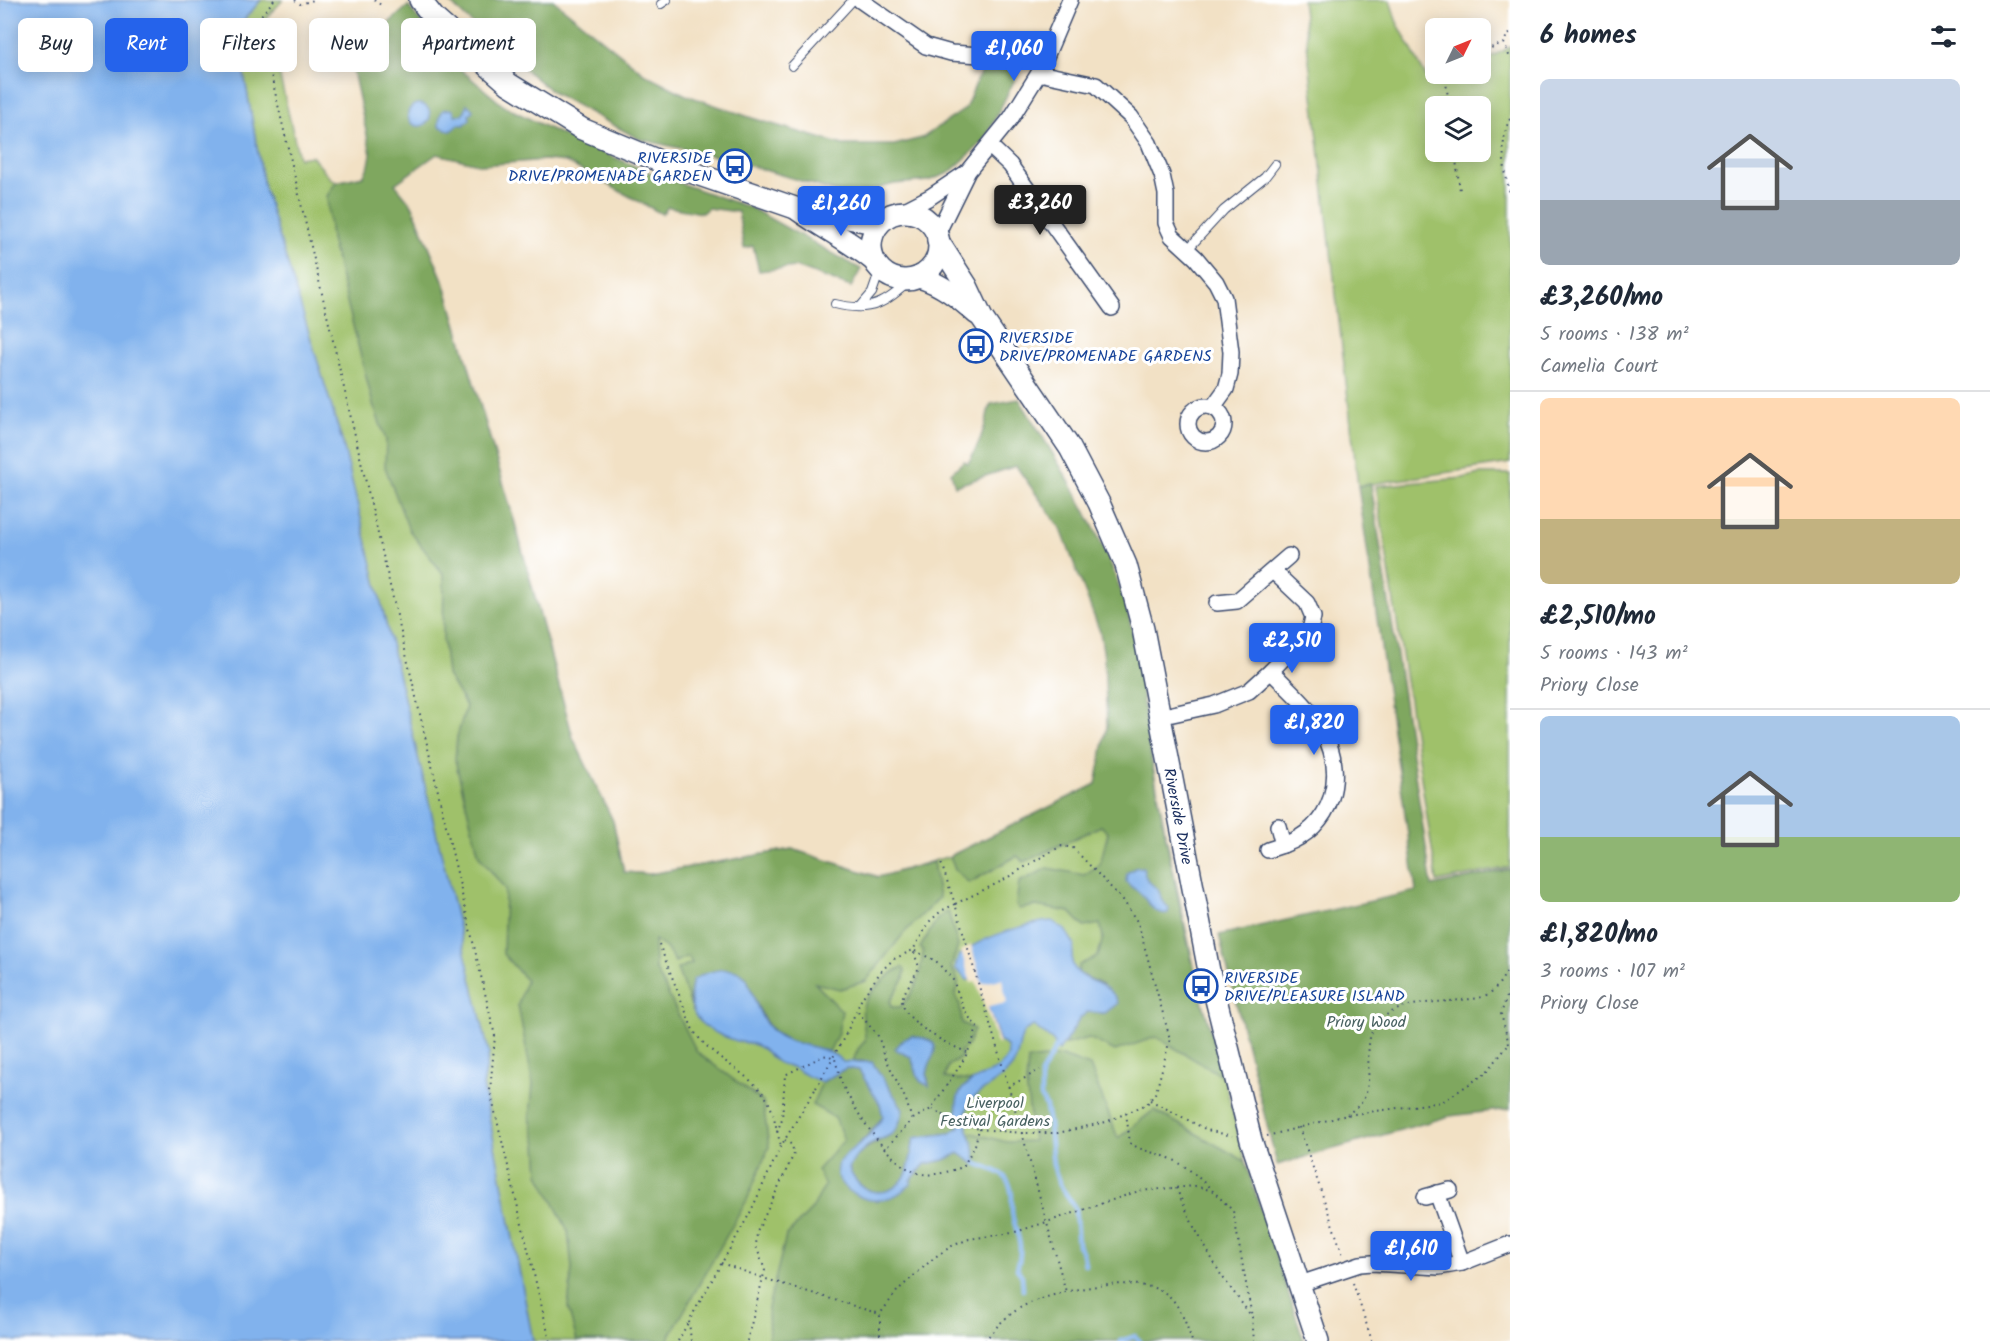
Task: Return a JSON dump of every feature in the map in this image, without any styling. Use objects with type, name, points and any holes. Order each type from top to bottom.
[{"type":"street","points":[[420,0],[442,26],[509,84],[582,129],[659,161],[798,209],[855,220],[911,213],[922,217],[931,224],[937,238],[938,252],[935,262],[928,271],[915,278],[900,280],[889,277],[860,249],[821,226],[798,209]]},
{"type":"street","points":[[860,0],[926,46],[951,53],[980,56],[1015,50],[1047,51]]},
{"type":"street","points":[[877,265],[871,249],[876,227],[892,216],[930,197],[968,171],[990,146],[1011,118],[1038,74],[1070,0]]},
{"type":"street","points":[[1038,74],[1096,85],[1131,117],[1149,143],[1162,175],[1166,194],[1166,223],[1172,236],[1215,282],[1224,298],[1231,352],[1230,374],[1226,389],[1213,407]]},
{"type":"street","points":[[990,146],[1010,165],[1112,308]]},
{"type":"street","points":[[937,238],[968,171]]},
{"type":"street","name":"Riverside Drive","points":[[937,238],[967,286],[982,318],[1070,448],[1099,503],[1126,565],[1143,629],[1209,970],[1251,1140],[1318,1341]]},
{"type":"street","name":"Riverside Drive","points":[[915,278],[950,291],[982,318]]},
{"type":"street","points":[[1217,603],[1237,601],[1289,556]]},
{"type":"street","points":[[1159,717],[1232,699],[1249,691],[1306,636],[1313,624],[1313,617],[1306,603],[1273,571]]},
{"type":"street","points":[[1268,850],[1305,836],[1321,818],[1332,794],[1334,781],[1333,764],[1323,732],[1313,716],[1271,671]]},
{"type":"street","points":[[1278,826],[1283,845]]},
{"type":"street","points":[[1437,1193],[1462,1263]]},
{"type":"street","points":[[1300,1284],[1348,1268],[1372,1263],[1439,1267],[1462,1263],[1510,1244]]},
{"type":"lane","points":[[792,66],[853,0]]},
{"type":"lane","points":[[1187,250],[1224,210],[1265,177],[1275,164]]},
{"type":"lane","points":[[860,307],[876,286],[877,265]]},
{"type":"lane","points":[[835,304],[849,307],[871,307],[885,302],[915,278]]},
{"type":"path","points":[[274,0],[258,19],[495,1036],[490,1091],[550,1341]]},
{"type":"path","points":[[295,0],[300,4],[314,0]]},
{"type":"path","points":[[374,0],[381,5]]},
{"type":"path","points":[[1510,34],[1507,34],[1504,43],[1510,58]]},
{"type":"path","points":[[1491,48],[1504,43]]},
{"type":"path","points":[[1510,119],[1506,126],[1504,153],[1505,176],[1510,193]]},
{"type":"path","points":[[1456,162],[1460,191]]},
{"type":"path","points":[[678,1341],[750,1213],[781,1146],[846,1034],[862,998],[882,970],[894,959],[913,950],[930,921],[940,911],[1000,882],[1062,846],[1072,849],[1124,900],[1138,923],[1170,1039],[1156,1092],[1147,1104],[1106,1122],[1058,1132],[979,1129],[956,1121],[931,1108]]},
{"type":"path","points":[[940,860],[1022,1132],[1066,1292]]},
{"type":"path","points":[[659,944],[693,1030],[712,1053],[750,1080],[763,1095],[770,1105],[781,1146]]},
{"type":"path","points":[[885,1149],[912,1120],[931,1108],[968,1052],[977,1028],[965,1012],[952,980],[936,961],[913,950]]},
{"type":"path","points":[[913,950],[919,967],[914,981],[904,992],[903,1005],[915,1022],[930,1033],[968,1052]]},
{"type":"path","points":[[1347,1115],[1362,1102],[1366,1090],[1370,1037],[1377,1023],[1394,1011],[1411,1006],[1472,999],[1489,994],[1510,965]]},
{"type":"path","points":[[1149,1100],[1207,1130],[1251,1140],[1347,1115],[1442,1102],[1486,1073],[1510,1043],[1501,1014],[1510,987]]},
{"type":"path","points":[[857,1011],[878,1036],[886,1059],[906,1100],[912,1120]]},
{"type":"path","points":[[777,1132],[782,1119],[785,1075],[828,1055],[835,1059],[844,1089],[869,1129],[879,1143],[908,1168],[921,1174],[942,1173],[963,1167],[975,1145],[979,1129]]},
{"type":"path","points":[[1008,1087],[1040,1070]]},
{"type":"path","points":[[1126,1113],[1130,1143],[1140,1150],[1168,1158],[1191,1170],[1233,1211],[1252,1317],[1254,1341]]},
{"type":"path","points":[[1299,1127],[1372,1341]]},
{"type":"path","points":[[747,1341],[765,1270],[756,1246],[757,1232],[794,1154],[792,1145],[785,1140]]},
{"type":"path","points":[[880,1341],[880,1314],[898,1290],[935,1257],[969,1239],[1012,1233],[1139,1191],[1195,1186],[1213,1191]]},
{"type":"path","points":[[1176,1188],[1193,1225],[1221,1275],[1252,1317]]},
{"type":"path","points":[[722,1263],[880,1314]]},
{"type":"path","points":[[985,1341],[1008,1316],[1029,1303],[1066,1292],[1116,1283],[1151,1287],[1167,1294],[1184,1317],[1192,1341]]},
{"type":"path","points":[[689,1322],[691,1341]]},
{"type":"green space","points":[[261,0],[283,0],[266,18],[245,18]]},
{"type":"green space","points":[[447,0],[553,0],[645,74],[686,95],[752,118],[843,145],[894,145],[922,138],[965,109],[984,64],[1013,63],[1019,71],[984,141],[949,173],[928,181],[894,184],[851,196],[728,159],[639,139],[554,93],[528,72],[536,72],[536,18],[466,18]]},
{"type":"green space","points":[[1302,0],[1390,0],[1396,20],[1425,75],[1425,84],[1431,86],[1435,84],[1491,84],[1491,57],[1510,47],[1510,463],[1358,486]]},
{"type":"green space","points":[[408,6],[417,18],[401,18],[401,72],[464,72],[504,106],[564,136],[651,173],[751,208],[861,269],[851,287],[796,267],[759,271],[753,246],[744,248],[738,212],[708,208],[702,213],[668,207],[662,214],[566,162],[546,160],[482,165],[437,154],[395,184],[412,205],[445,285],[514,520],[573,738],[613,821],[624,872],[650,874],[792,849],[878,877],[933,862],[939,898],[904,933],[866,981],[840,989],[815,983],[842,1011],[838,1033],[829,1052],[794,1043],[773,1031],[760,1010],[746,977],[693,980],[690,997],[693,1011],[677,969],[692,963],[688,956],[675,962],[666,948],[654,940],[655,968],[697,1052],[763,1102],[769,1147],[747,1200],[667,1341],[577,1341],[568,1308],[572,1268],[568,1231],[539,1174],[537,1144],[530,1118],[533,1084],[518,1005],[526,980],[503,954],[505,889],[479,856],[455,760],[457,737],[466,706],[447,675],[443,639],[444,575],[409,530],[385,467],[386,440],[373,404],[331,239],[327,196],[336,182],[363,176],[369,165],[371,154],[353,72],[389,72],[389,23]]},
{"type":"green space","name":"Liverpool Festival Gardens","points":[[244,72],[279,72],[299,158],[312,156],[336,182],[363,176],[412,205],[445,285],[514,520],[573,738],[613,821],[624,872],[650,874],[792,849],[879,877],[950,856],[1096,784],[1149,745],[1198,985],[1245,1161],[1304,1341],[533,1341],[483,1086],[489,1053],[343,444],[264,187]]},
{"type":"green space","points":[[1019,399],[1061,467],[1100,539],[1127,608],[1136,650],[1151,758],[1178,900],[1198,985],[1224,1077],[1156,1037],[1115,1051],[1089,1038],[1063,1045],[1080,1018],[1087,1012],[1105,1013],[1103,985],[1078,973],[1079,965],[1098,956],[1103,937],[1100,924],[1084,927],[1070,912],[1036,906],[1019,909],[1016,905],[1019,882],[1048,868],[1084,875],[1100,864],[1108,833],[1101,826],[1024,862],[1017,856],[969,883],[955,870],[950,856],[1096,784],[1107,726],[1104,657],[1100,632],[1061,529],[1016,466],[955,486],[951,473],[964,461],[968,463],[971,458],[991,404]]},
{"type":"green space","points":[[1479,474],[1510,474],[1510,867],[1437,882],[1376,486],[1463,478]]},
{"type":"green space","name":"Priory Wood","points":[[1371,484],[1432,886],[1510,869],[1510,1109],[1450,1116],[1277,1165],[1219,935],[1416,891],[1358,486]]},
{"type":"green space","points":[[948,911],[958,946],[951,967],[958,981],[955,995],[960,1005],[962,1023],[974,1029],[968,1045],[960,1052],[962,1057],[948,1066],[945,1078],[971,1081],[959,1097],[957,1112],[959,1126],[951,1133],[914,1138],[906,1175],[892,1189],[875,1192],[860,1185],[849,1168],[863,1151],[895,1131],[863,1061],[853,1061],[858,1049],[865,1041],[864,1003],[885,979],[902,967],[905,970],[904,979],[890,1001],[891,1007],[900,1007],[906,1001],[919,975],[923,951],[920,948],[937,919]],"holes":[[[912,1036],[930,1040],[927,1075],[929,1085],[920,1081],[911,1057],[896,1049]]]},
{"type":"green space","points":[[1062,1056],[1090,1066],[1118,1138],[1154,1110],[1245,1161],[1304,1341],[769,1341],[768,1308],[786,1236],[812,1209],[825,1185],[817,1170],[844,1140],[835,1118],[812,1105],[822,1082],[846,1068],[859,1070],[881,1104],[883,1116],[847,1156],[837,1172],[876,1201],[911,1180],[925,1164],[944,1160],[959,1153],[975,1164],[978,1163],[968,1132],[1007,1142],[1033,1141],[1026,1083],[1028,1060]]},
{"type":"water","points":[[0,0],[261,0],[245,18],[200,18],[200,72],[244,72],[264,187],[343,444],[489,1053],[483,1086],[533,1341],[0,1341]]},
{"type":"water","points":[[419,104],[427,107],[430,115],[427,123],[419,126],[411,123],[408,115],[411,107]]},
{"type":"water","points":[[467,104],[473,110],[469,115],[470,119],[464,125],[458,124],[451,131],[439,126],[443,110],[452,109],[455,115],[461,115]]},
{"type":"water","points":[[1143,867],[1144,874],[1158,889],[1162,901],[1169,908],[1168,913],[1156,911],[1126,881],[1127,873],[1135,868]]},
{"type":"water","points":[[1052,921],[1065,930],[1074,944],[1072,962],[1075,969],[1108,990],[1118,1003],[1105,1013],[1087,1012],[1080,1018],[1059,1051],[1053,1041],[1034,1026],[1024,1032],[1012,1067],[1004,1076],[977,1095],[970,1102],[966,1111],[966,1123],[978,1164],[959,1153],[944,1160],[925,1164],[908,1187],[887,1198],[871,1200],[856,1195],[843,1185],[837,1172],[840,1160],[869,1136],[883,1116],[880,1104],[859,1070],[846,1068],[822,1082],[814,1079],[779,1063],[751,1043],[739,1042],[715,1033],[699,1021],[691,1004],[693,980],[712,971],[734,970],[746,978],[761,1016],[779,1036],[795,1043],[830,1052],[843,1062],[872,1062],[903,1109],[894,1132],[865,1148],[849,1168],[860,1185],[875,1192],[884,1192],[900,1183],[906,1175],[914,1138],[951,1133],[959,1127],[957,1102],[960,1093],[972,1081],[997,1069],[1008,1055],[1007,1046],[1000,1042],[978,980],[967,980],[955,968],[960,955],[991,937],[1017,928]]},
{"type":"water","points":[[912,1036],[932,1042],[935,1046],[928,1068],[929,1086],[920,1081],[911,1057],[895,1049],[904,1039]]},
{"type":"pier","points":[[971,945],[982,983],[1002,979],[1007,1003],[988,1007],[1000,1045],[997,1043],[976,982],[971,983],[961,951]]},
{"type":"waterway","points":[[1056,1047],[1041,1074],[1041,1097],[1046,1107],[1053,1165],[1060,1185],[1075,1208],[1078,1245],[1083,1253],[1085,1265]]},
{"type":"waterway","points":[[978,1164],[1001,1174],[1009,1185],[1020,1249],[1017,1269],[1022,1276],[1023,1290]]},
{"type":"waterway","points":[[1121,1341],[1135,1336],[1140,1341]]},
{"type":"place","name":"RIVERSIDE DRIVE/PROMENADE GARDEN","points":[[735,166]]},
{"type":"place","name":"RIVERSIDE DRIVE/PROMENADE GARDENS","points":[[976,346]]},
{"type":"place","name":"RIVERSIDE DRIVE/PLEASURE ISLAND","points":[[1201,986]]}]
